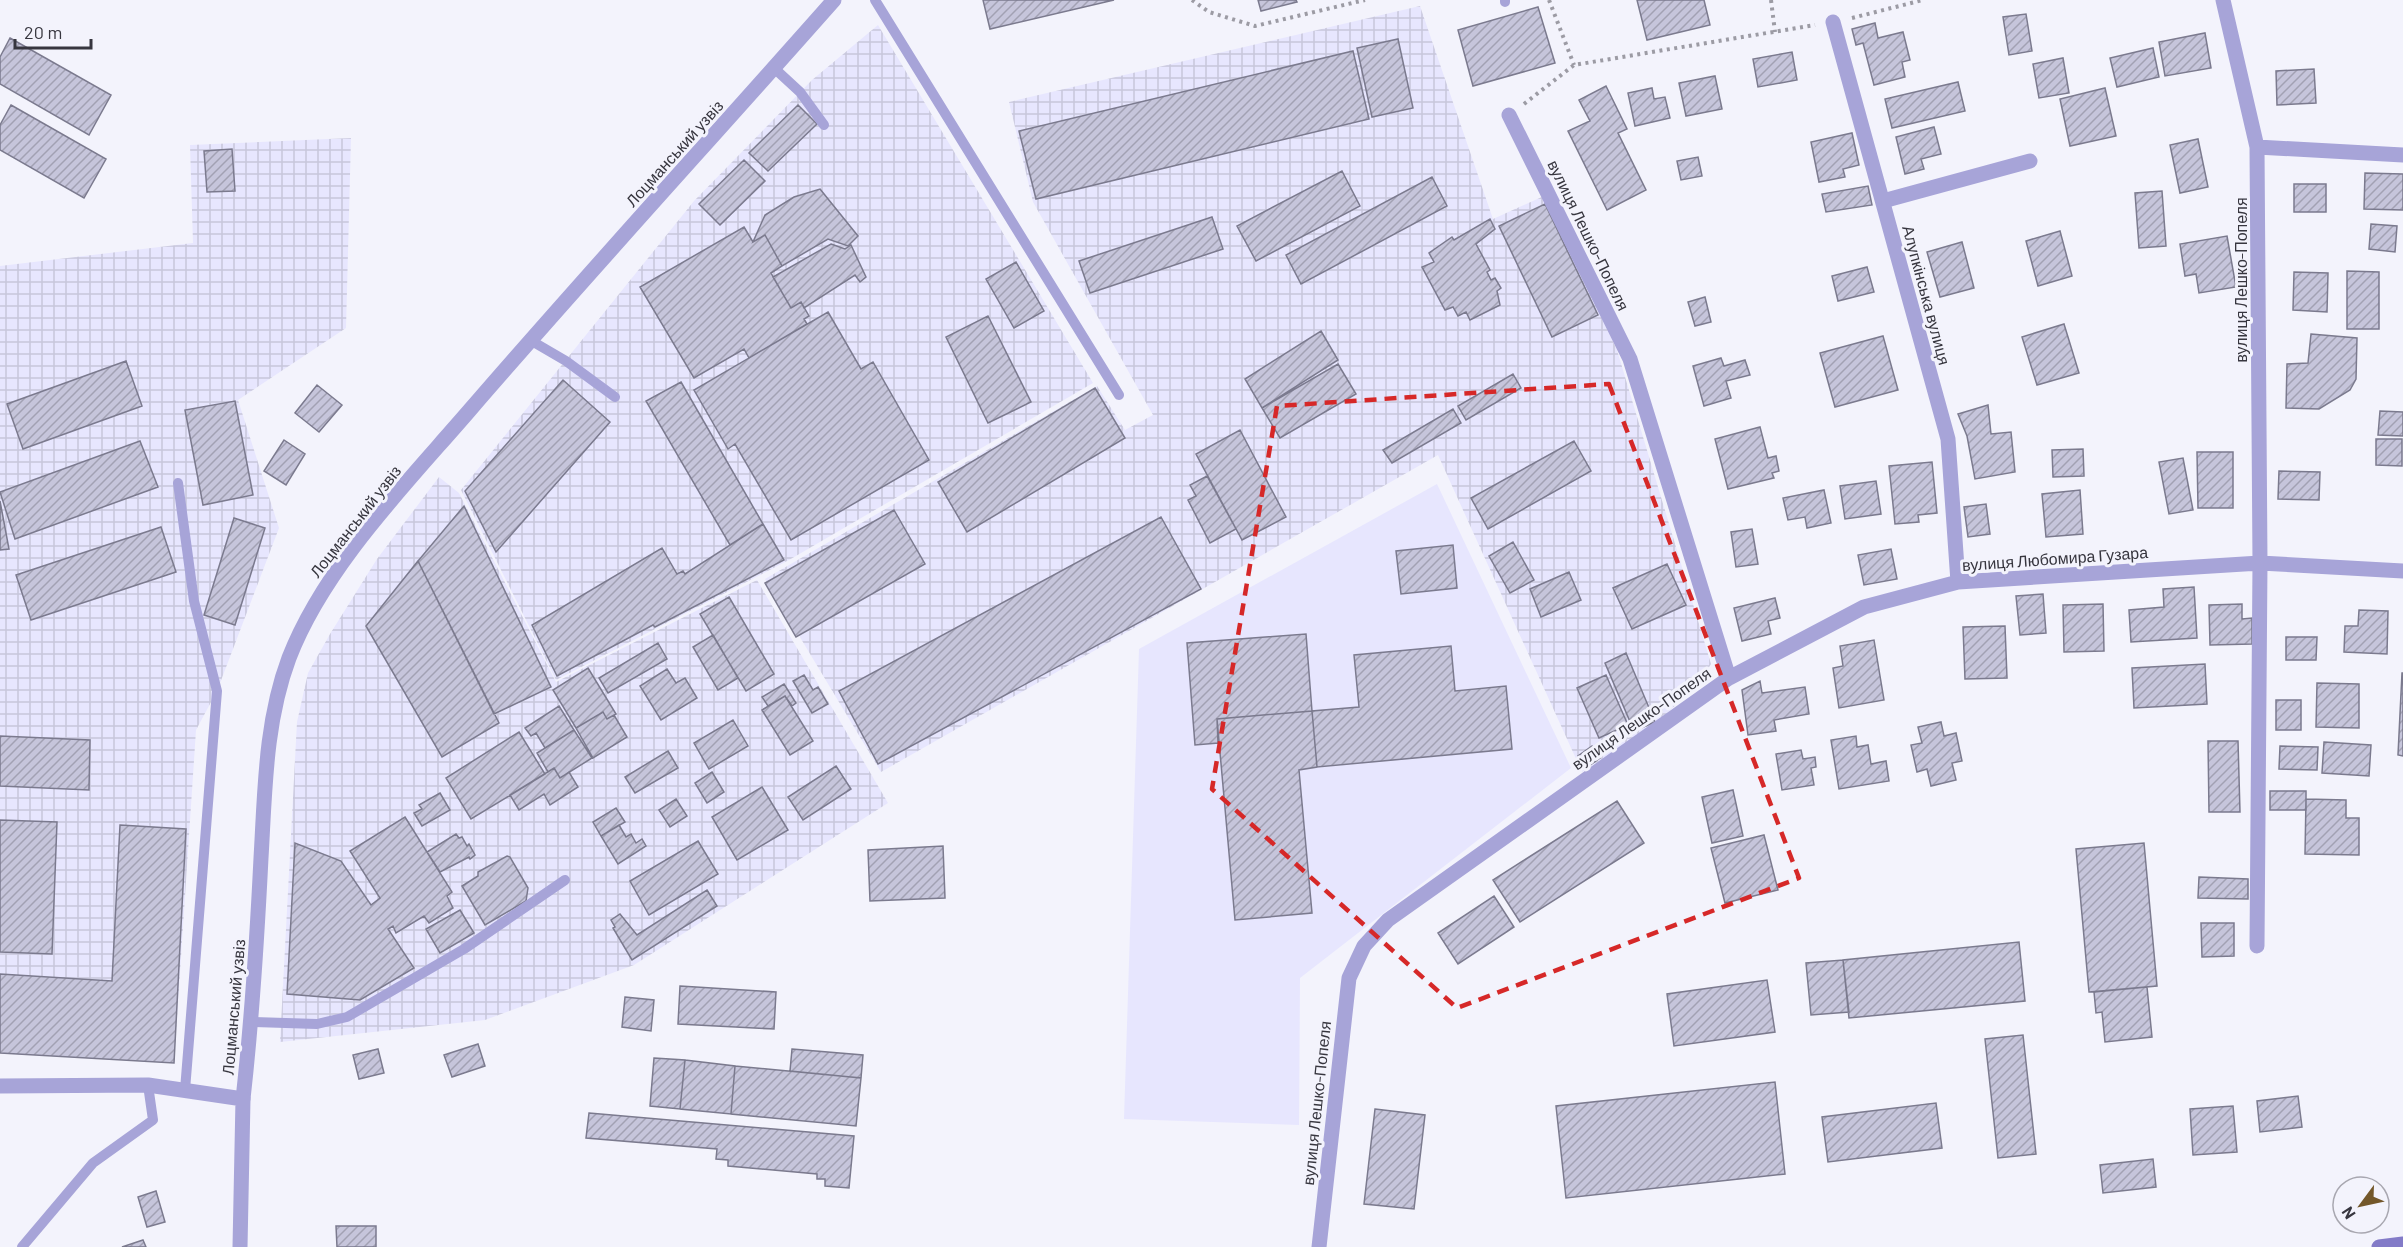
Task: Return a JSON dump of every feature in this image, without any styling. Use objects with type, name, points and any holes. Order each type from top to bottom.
[{"type":"main road","points":[[2379,1247],[2403,1244]]},
{"type":"street","name":"Лоцманський узвіз","points":[[240,1247],[243,1099],[252,1022],[267,756],[274,710],[289,659],[306,620],[331,578],[388,505],[530,340],[834,0]]},
{"type":"street","name":"вулиця Лешко-Попеля","points":[[2223,0],[2257,147],[2260,563]]},
{"type":"street","name":"Алупкінська вулиця","points":[[1833,22],[1948,439],[1958,582]]},
{"type":"street","name":"вулиця Лешко-Попеля","points":[[1319,1247],[1348,978],[1364,946],[1388,920],[1729,678],[1630,358],[1509,115]]},
{"type":"street","points":[[2257,147],[2403,155]]},
{"type":"street","points":[[1883,201],[2031,161]]},
{"type":"street","points":[[2257,946],[2260,563]]},
{"type":"street","name":"вулиця Любомира Гузара","points":[[1729,678],[1864,607],[1958,582],[2260,563],[2403,571]]},
{"type":"street","points":[[0,1086],[148,1085],[243,1099]]},
{"type":"lane","points":[[875,0],[1119,395]]},
{"type":"lane","points":[[774,68],[800,92],[824,125]]},
{"type":"lane","points":[[530,340],[566,361],[615,397]]},
{"type":"lane","points":[[178,483],[194,601],[218,691],[185,1090]]},
{"type":"lane","points":[[252,1022],[317,1024],[347,1017],[464,949],[565,880]]},
{"type":"lane","points":[[22,1247],[93,1163],[153,1120],[148,1085]]},
{"type":"path","points":[[1192,0],[1209,12],[1256,26],[1365,0]]},
{"type":"path","points":[[1549,0],[1574,65]]},
{"type":"path","points":[[1771,0],[1775,32]]},
{"type":"path","points":[[1509,115],[1574,65],[1833,22],[1923,0]]},
{"type":"highlighted area","points":[[1609,384],[1799,878],[1457,1008],[1212,789],[1277,406]]},
{"type":"shaded area","points":[[1420,6],[1493,219],[1544,196],[1617,350],[1711,664],[1701,680],[1653,727],[1582,772],[1438,455],[881,772],[765,579],[1097,386],[1125,430],[1153,415],[1033,202],[1009,102]]},
{"type":"shaded area","points":[[878,25],[1093,383],[789,560],[556,680],[461,490],[694,201],[812,80]]},
{"type":"shaded area","points":[[351,138],[346,328],[238,400],[279,528],[217,691],[196,730],[174,1063],[0,1053],[0,266],[193,243],[190,145]]},
{"type":"shaded area","points":[[439,477],[459,493],[556,682],[757,580],[888,803],[634,965],[485,1020],[280,1042],[297,722],[308,673],[377,559]]},
{"type":"shaded area","points":[[1437,484],[1571,768],[1300,978],[1299,1125],[1124,1119],[1139,649]]},
{"type":"building","points":[[983,0],[1114,0],[990,29]]},
{"type":"building","points":[[1258,0],[1296,0],[1297,2],[1261,11]]},
{"type":"building","points":[[1637,0],[1704,0],[1710,25],[1647,40]]},
{"type":"building","points":[[1538,7],[1555,63],[1473,86],[1458,30]]},
{"type":"building","points":[[2026,14],[2032,51],[2009,55],[2003,17]]},
{"type":"building","points":[[1875,23],[1878,38],[1903,32],[1910,60],[1902,62],[1905,77],[1874,85],[1863,43],[1856,45],[1852,29]]},
{"type":"building","points":[[2205,33],[2211,68],[2165,76],[2159,42]]},
{"type":"building","points":[[10,38],[111,95],[89,135],[0,84],[0,57]]},
{"type":"building","points":[[1398,39],[1413,108],[1372,117],[1357,48]]},
{"type":"building","points":[[2153,48],[2159,77],[2117,87],[2110,58]]},
{"type":"building","points":[[1353,51],[1369,119],[1036,199],[1019,131]]},
{"type":"building","points":[[1792,52],[1797,80],[1758,87],[1753,59]]},
{"type":"building","points":[[2063,58],[2069,93],[2039,98],[2033,64]]},
{"type":"building","points":[[2314,69],[2316,103],[2277,105],[2276,71]]},
{"type":"building","points":[[1715,76],[1722,109],[1686,116],[1679,83]]},
{"type":"building","points":[[1958,82],[1965,111],[1892,128],[1885,99]]},
{"type":"building","points":[[1606,86],[1627,129],[1618,133],[1646,190],[1607,210],[1568,131],[1590,121],[1579,100]]},
{"type":"building","points":[[1652,88],[1654,99],[1665,97],[1670,118],[1635,126],[1628,93]]},
{"type":"building","points":[[2105,88],[2116,136],[2070,146],[2060,99]]},
{"type":"building","points":[[11,105],[106,159],[84,198],[0,150],[0,125]]},
{"type":"building","points":[[798,105],[817,124],[768,171],[749,153]]},
{"type":"building","points":[[1934,127],[1941,154],[1921,159],[1924,169],[1905,174],[1896,137]]},
{"type":"building","points":[[1852,133],[1859,165],[1843,169],[1845,177],[1819,182],[1811,142]]},
{"type":"building","points":[[2198,139],[2208,187],[2180,193],[2170,145]]},
{"type":"building","points":[[232,149],[235,191],[207,192],[204,151]]},
{"type":"building","points":[[1698,157],[1702,176],[1681,180],[1677,161]]},
{"type":"building","points":[[744,160],[765,181],[720,225],[699,204]]},
{"type":"building","points":[[1342,171],[1360,206],[1256,261],[1237,226]]},
{"type":"building","points":[[2365,173],[2403,174],[2403,210],[2364,209]]},
{"type":"building","points":[[1432,177],[1447,206],[1301,284],[1286,255]]},
{"type":"building","points":[[2294,184],[2326,184],[2326,212],[2294,212]]},
{"type":"building","points":[[1868,186],[1872,205],[1826,212],[1822,194]]},
{"type":"building","points":[[820,189],[858,236],[848,246],[828,239],[782,266],[765,235],[753,242],[765,215],[794,197]]},
{"type":"building","points":[[2162,191],[2166,246],[2139,248],[2135,193]]},
{"type":"building","points":[[1545,204],[1598,315],[1552,337],[1499,226]]},
{"type":"building","points":[[1212,217],[1223,249],[1090,293],[1079,261]]},
{"type":"building","points":[[1490,219],[1495,229],[1476,244],[1490,270],[1487,272],[1491,280],[1495,278],[1501,288],[1497,291],[1500,305],[1470,320],[1466,312],[1458,316],[1453,307],[1445,310],[1422,267],[1434,262],[1429,253],[1452,237],[1454,240]]},
{"type":"building","points":[[2371,224],[2397,226],[2395,252],[2369,249]]},
{"type":"building","points":[[744,227],[753,242],[765,235],[782,266],[771,273],[791,308],[801,302],[809,316],[804,319],[807,324],[749,358],[744,349],[694,378],[640,287]]},
{"type":"building","points":[[2060,231],[2072,276],[2038,286],[2026,241]]},
{"type":"building","points":[[2227,236],[2236,287],[2199,293],[2196,274],[2185,276],[2180,244]]},
{"type":"building","points":[[1962,242],[1974,288],[1940,297],[1927,252]]},
{"type":"building","points":[[831,244],[845,249],[851,245],[866,277],[860,282],[855,275],[804,308],[801,302],[791,308],[773,277]]},
{"type":"building","points":[[1016,262],[1044,311],[1014,328],[986,279]]},
{"type":"building","points":[[1867,267],[1874,292],[1838,301],[1832,276]]},
{"type":"building","points":[[2347,271],[2379,272],[2379,329],[2347,329]]},
{"type":"building","points":[[2294,272],[2328,273],[2327,312],[2293,310]]},
{"type":"building","points":[[1705,297],[1711,322],[1695,326],[1688,302]]},
{"type":"building","points":[[828,312],[861,369],[873,362],[929,460],[791,540],[735,444],[728,449],[694,390]]},
{"type":"building","points":[[988,316],[1031,402],[988,423],[946,337]]},
{"type":"building","points":[[2064,324],[2079,373],[2037,385],[2022,337]]},
{"type":"building","points":[[1321,331],[1338,360],[1262,408],[1245,379]]},
{"type":"building","points":[[2311,334],[2357,338],[2356,379],[2350,390],[2319,409],[2286,408],[2287,364],[2308,363]]},
{"type":"building","points":[[1883,336],[1898,390],[1835,407],[1820,353]]},
{"type":"building","points":[[1721,358],[1724,366],[1745,360],[1750,375],[1726,381],[1731,398],[1704,406],[1693,366]]},
{"type":"building","points":[[126,361],[142,406],[23,449],[7,404]]},
{"type":"building","points":[[1338,364],[1356,394],[1280,438],[1262,408]]},
{"type":"building","points":[[1513,374],[1521,388],[1466,420],[1458,406]]},
{"type":"building","points":[[563,380],[610,422],[496,552],[465,491]]},
{"type":"building","points":[[681,382],[763,524],[730,545],[646,401]]},
{"type":"building","points":[[317,385],[342,405],[319,432],[295,413]]},
{"type":"building","points":[[1095,388],[1125,438],[967,532],[938,482]]},
{"type":"building","points":[[235,401],[253,495],[203,505],[185,410]]},
{"type":"building","points":[[1988,405],[1991,434],[2011,432],[2015,472],[1975,479],[1967,436],[1958,414]]},
{"type":"building","points":[[1453,409],[1461,423],[1392,463],[1383,450]]},
{"type":"building","points":[[2380,411],[2403,412],[2403,436],[2378,435]]},
{"type":"building","points":[[1760,427],[1768,458],[1776,456],[1779,471],[1772,473],[1774,478],[1728,489],[1715,439]]},
{"type":"building","points":[[1240,430],[1286,517],[1242,540],[1196,454]]},
{"type":"building","points":[[2376,439],[2402,439],[2402,466],[2376,465]]},
{"type":"building","points":[[284,440],[305,454],[286,485],[264,471]]},
{"type":"building","points":[[140,441],[158,487],[15,539],[0,492]]},
{"type":"building","points":[[1574,441],[1591,471],[1488,529],[1471,498]]},
{"type":"building","points":[[2083,449],[2084,476],[2053,477],[2052,450]]},
{"type":"building","points":[[2197,452],[2233,452],[2233,508],[2198,508]]},
{"type":"building","points":[[2183,458],[2193,510],[2169,514],[2159,462]]},
{"type":"building","points":[[1932,462],[1937,513],[1918,515],[1919,522],[1895,524],[1889,466]]},
{"type":"building","points":[[2279,471],[2320,472],[2319,500],[2278,499]]},
{"type":"building","points":[[1207,476],[1236,529],[1210,543],[1188,500],[1196,496],[1190,485]]},
{"type":"building","points":[[1876,481],[1881,514],[1845,519],[1840,486]]},
{"type":"building","points":[[1824,490],[1831,523],[1807,528],[1805,517],[1788,520],[1783,498]]},
{"type":"building","points":[[2080,490],[2083,534],[2046,537],[2042,494]]},
{"type":"building","points":[[0,501],[9,549],[0,550]]},
{"type":"building","points":[[1986,504],[1990,534],[1968,537],[1964,507]]},
{"type":"building","points":[[464,506],[551,687],[494,714],[418,561]]},
{"type":"building","points":[[894,510],[925,564],[796,637],[765,583]]},
{"type":"building","points":[[1161,517],[1201,589],[878,764],[839,691]]},
{"type":"building","points":[[234,518],[265,528],[235,625],[204,615]]},
{"type":"building","points":[[763,524],[784,560],[557,676],[532,625],[662,548],[677,574],[683,571],[685,574]]},
{"type":"building","points":[[161,527],[176,572],[31,620],[16,575]]},
{"type":"building","points":[[1752,529],[1758,564],[1736,567],[1731,532]]},
{"type":"building","points":[[1513,542],[1534,580],[1510,593],[1489,556]]},
{"type":"building","points":[[1453,545],[1457,588],[1401,594],[1396,551]]},
{"type":"building","points":[[1891,549],[1897,579],[1864,585],[1858,555]]},
{"type":"building","points":[[418,561],[499,723],[442,757],[366,626]]},
{"type":"building","points":[[1667,564],[1686,605],[1632,629],[1613,588]]},
{"type":"building","points":[[1569,572],[1581,600],[1541,617],[1530,589]]},
{"type":"building","points":[[2194,587],[2197,638],[2131,642],[2129,610],[2164,607],[2163,589]]},
{"type":"building","points":[[2043,594],[2046,633],[2020,635],[2016,596]]},
{"type":"building","points":[[729,597],[774,674],[746,691],[700,614]]},
{"type":"building","points":[[1775,598],[1780,618],[1768,621],[1771,634],[1742,641],[1734,608]]},
{"type":"building","points":[[2103,604],[2104,651],[2064,652],[2063,605]]},
{"type":"building","points":[[2242,604],[2242,619],[2252,618],[2252,644],[2210,645],[2209,605]]},
{"type":"building","points":[[2359,610],[2388,611],[2387,654],[2344,652],[2345,626],[2358,626]]},
{"type":"building","points":[[2005,626],[2007,678],[1965,679],[1963,627]]},
{"type":"building","points":[[1306,634],[1312,711],[1217,719],[1218,743],[1195,745],[1187,643]]},
{"type":"building","points":[[713,635],[738,678],[718,690],[693,647]]},
{"type":"building","points":[[2286,637],[2317,637],[2316,660],[2286,660]]},
{"type":"building","points":[[1874,640],[1884,700],[1839,708],[1833,668],[1843,666],[1840,646]]},
{"type":"building","points":[[658,643],[667,659],[608,693],[599,678]]},
{"type":"building","points":[[1451,646],[1455,691],[1506,686],[1512,749],[1317,767],[1312,711],[1359,707],[1354,655]]},
{"type":"building","points":[[1626,653],[1655,722],[1634,731],[1605,663]]},
{"type":"building","points":[[2205,664],[2207,704],[2134,708],[2132,668]]},
{"type":"building","points":[[588,668],[616,714],[607,719],[603,712],[576,728],[553,690]]},
{"type":"building","points":[[667,669],[676,683],[685,678],[697,698],[661,720],[640,686]]},
{"type":"building","points":[[2403,673],[2403,756],[2398,755]]},
{"type":"building","points":[[804,675],[813,690],[818,687],[828,704],[812,713],[793,681]]},
{"type":"building","points":[[1606,675],[1628,725],[1599,738],[1577,688]]},
{"type":"building","points":[[1760,681],[1762,693],[1805,687],[1809,714],[1774,720],[1776,731],[1748,735],[1742,690]]},
{"type":"building","points":[[2317,683],[2359,684],[2359,728],[2316,727]]},
{"type":"building","points":[[784,684],[796,703],[792,706],[785,696],[768,706],[762,697]]},
{"type":"building","points":[[785,696],[813,741],[790,755],[762,710]]},
{"type":"building","points":[[2276,700],[2301,700],[2301,730],[2276,730]]},
{"type":"building","points":[[559,706],[574,730],[545,748],[536,733],[531,736],[525,728]]},
{"type":"building","points":[[1312,711],[1317,767],[1299,770],[1312,913],[1235,920],[1217,719]]},
{"type":"building","points":[[603,712],[607,719],[614,715],[627,737],[593,758],[576,728]]},
{"type":"building","points":[[733,720],[748,746],[709,769],[694,743]]},
{"type":"building","points":[[1941,722],[1944,736],[1956,733],[1962,761],[1952,763],[1956,780],[1931,786],[1927,769],[1917,772],[1911,745],[1922,743],[1918,727]]},
{"type":"building","points":[[574,730],[592,758],[560,778],[554,768],[548,772],[537,753]]},
{"type":"building","points":[[519,732],[545,774],[471,819],[446,778]]},
{"type":"building","points":[[0,736],[90,740],[89,790],[0,786]]},
{"type":"building","points":[[1856,736],[1857,747],[1868,745],[1871,764],[1886,761],[1889,781],[1839,789],[1831,740]]},
{"type":"building","points":[[2208,741],[2238,741],[2240,812],[2209,812]]},
{"type":"building","points":[[2324,742],[2371,745],[2369,776],[2322,773]]},
{"type":"building","points":[[1592,746],[1600,758],[1586,768],[1578,756]]},
{"type":"building","points":[[2280,746],[2318,747],[2317,770],[2279,769]]},
{"type":"building","points":[[1801,750],[1803,759],[1815,757],[1816,767],[1811,768],[1814,785],[1782,790],[1776,754]]},
{"type":"building","points":[[668,751],[678,768],[635,793],[625,777]]},
{"type":"building","points":[[836,766],[851,789],[803,820],[788,797]]},
{"type":"building","points":[[554,768],[560,778],[569,772],[578,787],[550,805],[544,794],[519,810],[510,795]]},
{"type":"building","points":[[712,772],[724,792],[707,803],[695,783]]},
{"type":"building","points":[[762,787],[788,830],[737,860],[712,817]]},
{"type":"building","points":[[1733,790],[1743,836],[1712,843],[1702,797]]},
{"type":"building","points":[[2270,791],[2306,791],[2306,810],[2270,810]]},
{"type":"building","points":[[440,793],[450,810],[422,826],[414,813],[422,809],[419,805]]},
{"type":"building","points":[[676,799],[687,816],[670,827],[659,810]]},
{"type":"building","points":[[2306,799],[2346,800],[2346,818],[2359,818],[2359,855],[2305,854]]},
{"type":"building","points":[[1617,801],[1644,843],[1520,922],[1493,880]]},
{"type":"building","points":[[616,808],[625,822],[601,836],[593,822]]},
{"type":"building","points":[[405,817],[452,892],[447,896],[453,908],[429,923],[424,916],[396,933],[393,926],[388,929],[414,968],[360,1000],[287,994],[295,843],[341,861],[371,905],[380,898],[350,851]]},
{"type":"building","points":[[0,820],[57,822],[52,954],[0,952]]},
{"type":"building","points":[[120,825],[186,829],[174,1063],[0,1053],[0,974],[112,981]]},
{"type":"building","points":[[619,825],[626,837],[631,834],[636,843],[642,839],[646,846],[618,864],[601,836]]},
{"type":"building","points":[[456,834],[459,838],[462,837],[467,846],[469,844],[475,855],[440,872],[427,852]]},
{"type":"building","points":[[1764,835],[1778,890],[1725,903],[1711,848]]},
{"type":"building","points":[[698,841],[718,874],[649,915],[630,881]]},
{"type":"building","points":[[2144,843],[2157,986],[2089,992],[2076,849]]},
{"type":"building","points":[[943,846],[945,898],[870,901],[868,850]]},
{"type":"building","points":[[507,856],[510,857],[528,888],[526,901],[485,925],[462,886],[478,876],[478,872]]},
{"type":"building","points":[[2199,877],[2248,879],[2248,899],[2198,898]]},
{"type":"building","points":[[707,890],[717,906],[632,960],[613,928],[615,927],[611,920],[620,914],[637,935]]},
{"type":"building","points":[[1494,896],[1514,927],[1458,964],[1438,933]]},
{"type":"building","points":[[460,910],[474,933],[440,953],[426,929]]},
{"type":"building","points":[[2201,923],[2234,923],[2234,956],[2202,957]]},
{"type":"building","points":[[2019,942],[2025,1001],[1849,1018],[1843,960]]},
{"type":"building","points":[[1843,960],[1849,1012],[1811,1015],[1806,963]]},
{"type":"building","points":[[1767,980],[1775,1032],[1674,1046],[1667,994]]},
{"type":"building","points":[[680,986],[776,992],[774,1029],[678,1024]]},
{"type":"building","points":[[2147,987],[2152,1037],[2105,1042],[2102,1012],[2096,1013],[2094,992]]},
{"type":"building","points":[[625,997],[654,1000],[651,1031],[622,1027]]},
{"type":"building","points":[[2023,1035],[2036,1154],[1998,1158],[1985,1039]]},
{"type":"building","points":[[478,1044],[485,1066],[452,1077],[444,1055]]},
{"type":"building","points":[[378,1049],[384,1073],[359,1079],[353,1055]]},
{"type":"building","points":[[792,1049],[863,1055],[861,1078],[790,1071]]},
{"type":"building","points":[[654,1058],[685,1060],[680,1109],[650,1106]]},
{"type":"building","points":[[685,1060],[735,1066],[731,1114],[680,1109]]},
{"type":"building","points":[[735,1066],[861,1078],[856,1126],[731,1114]]},
{"type":"building","points":[[1775,1082],[1785,1174],[1566,1198],[1556,1106]]},
{"type":"building","points":[[2298,1096],[2302,1127],[2260,1132],[2257,1101]]},
{"type":"building","points":[[1936,1103],[1942,1148],[1828,1162],[1822,1117]]},
{"type":"building","points":[[2233,1106],[2237,1152],[2193,1155],[2190,1109]]},
{"type":"building","points":[[1375,1109],[1425,1115],[1414,1209],[1364,1204]]},
{"type":"building","points":[[589,1113],[854,1136],[849,1188],[825,1186],[825,1179],[817,1179],[817,1174],[728,1166],[728,1160],[716,1159],[717,1149],[586,1138]]},
{"type":"building","points":[[2153,1159],[2156,1187],[2103,1193],[2100,1165]]},
{"type":"building","points":[[156,1191],[165,1222],[147,1227],[138,1197]]},
{"type":"building","points":[[336,1226],[376,1226],[376,1247],[337,1247]]},
{"type":"building","points":[[143,1240],[146,1247],[122,1247]]}]
